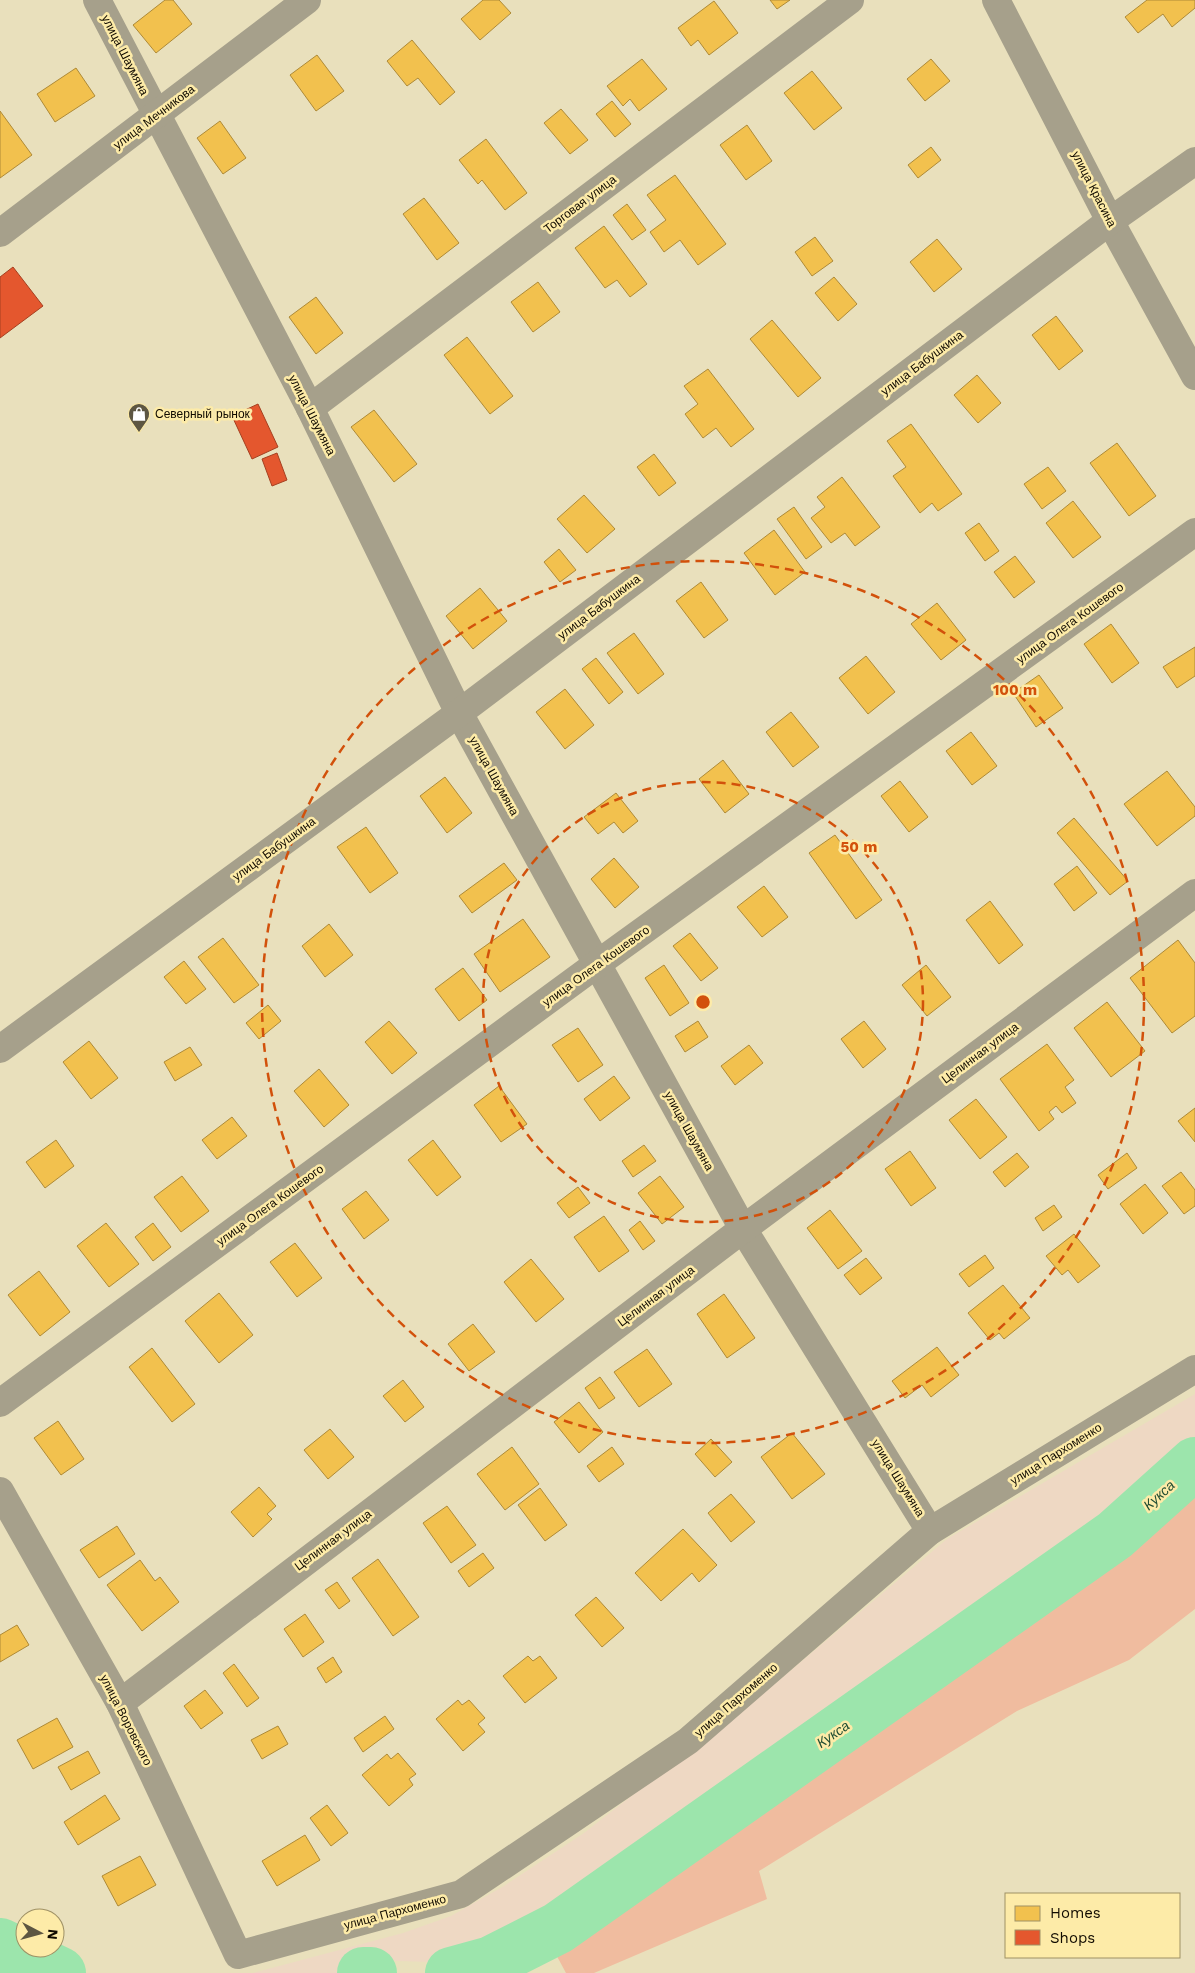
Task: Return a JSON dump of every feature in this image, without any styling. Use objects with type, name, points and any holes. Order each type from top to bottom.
[{"type":"street","name":"улица Шаумяна","points":[[97,0],[310,408],[459,713],[743,1229],[930,1531]]},
{"type":"street","name":"улица Мечникова","points":[[0,233],[157,116],[307,0]]},
{"type":"street","name":"Торговая улица","points":[[310,408],[850,0]]},
{"type":"street","name":"улица Красина","points":[[996,0],[1110,221],[1195,376]]},
{"type":"street","name":"улица Бабушкина","points":[[0,1050],[459,713],[1110,221],[1195,161]]},
{"type":"street","name":"улица Олега Кошевого","points":[[0,1403],[597,964],[1195,532]]},
{"type":"street","name":"Целинная улица","points":[[120,1703],[743,1229],[1195,893]]},
{"type":"street","name":"улица Пархоменко","points":[[238,1955],[461,1894],[688,1741],[930,1531],[1195,1369]]},
{"type":"street","name":"улица Воровского","points":[[0,1491],[120,1703],[238,1955]]},
{"type":"shaded area","points":[[1195,1394],[1195,1446],[1091,1537],[537,1924],[432,1962],[367,1960],[338,1973],[253,1973],[403,1933],[451,1916],[504,1886],[584,1833],[771,1687],[947,1539]]},
{"type":"shaded area","points":[[1195,1481],[1195,1609],[1129,1660],[1017,1711],[759,1871],[767,1899],[594,1973],[566,1973],[552,1947],[709,1836],[986,1651],[1113,1552]]},
{"type":"building: Homes","points":[[165,0],[173,0],[192,24],[156,53],[133,25]]},
{"type":"building: Homes","points":[[483,0],[499,0],[511,13],[480,40],[461,19]]},
{"type":"building: Homes","points":[[770,0],[790,0],[777,9]]},
{"type":"building: Homes","points":[[1147,0],[1195,0],[1195,8],[1172,27],[1163,14],[1138,33],[1125,17]]},
{"type":"building: Homes","points":[[714,1],[738,33],[709,55],[698,40],[691,46],[678,28]]},
{"type":"building: Homes","points":[[412,40],[455,92],[440,105],[418,78],[407,86],[387,61]]},
{"type":"building: Homes","points":[[317,55],[344,91],[316,111],[290,75]]},
{"type":"building: Homes","points":[[642,59],[667,89],[639,111],[630,99],[623,106],[607,86]]},
{"type":"building: Homes","points":[[931,59],[950,81],[925,101],[907,79]]},
{"type":"building: Homes","points":[[76,68],[95,96],[55,122],[37,94]]},
{"type":"building: Homes","points":[[812,71],[842,108],[814,130],[784,93]]},
{"type":"building: Homes","points":[[612,101],[631,124],[615,137],[596,114]]},
{"type":"building: Homes","points":[[561,109],[588,140],[570,154],[544,123]]},
{"type":"building: Homes","points":[[0,111],[32,155],[0,178]]},
{"type":"building: Homes","points":[[220,121],[246,158],[223,174],[197,138]]},
{"type":"building: Homes","points":[[747,125],[772,161],[746,180],[720,145]]},
{"type":"building: Homes","points":[[486,139],[527,193],[505,210],[482,180],[478,184],[459,160]]},
{"type":"building: Homes","points":[[931,147],[941,160],[918,178],[908,165]]},
{"type":"building: Homes","points":[[675,175],[726,244],[698,265],[680,240],[664,252],[650,232],[666,220],[647,195]]},
{"type":"building: Homes","points":[[424,198],[459,243],[437,260],[403,214]]},
{"type":"building: Homes","points":[[627,204],[646,230],[632,240],[613,215]]},
{"type":"building: Homes","points":[[604,226],[647,284],[630,297],[617,280],[605,288],[575,248]]},
{"type":"building: Homes","points":[[815,237],[833,261],[812,276],[795,252]]},
{"type":"building: Homes","points":[[937,239],[962,269],[934,292],[910,262]]},
{"type":"building: Homes","points":[[834,277],[857,304],[838,321],[815,293]]},
{"type":"building: Homes","points":[[538,282],[560,312],[533,332],[511,302]]},
{"type":"building: Homes","points":[[316,297],[343,333],[316,354],[289,317]]},
{"type":"building: Homes","points":[[1056,316],[1083,351],[1059,370],[1032,335]]},
{"type":"building: Homes","points":[[772,320],[821,378],[798,397],[750,339]]},
{"type":"building: Homes","points":[[467,337],[513,396],[490,414],[444,355]]},
{"type":"building: Homes","points":[[708,369],[754,429],[731,447],[716,428],[703,438],[685,414],[698,404],[684,386]]},
{"type":"building: Homes","points":[[977,375],[1001,403],[978,423],[954,395]]},
{"type":"building: Homes","points":[[374,410],[417,464],[394,482],[351,427]]},
{"type":"building: Homes","points":[[911,424],[962,494],[938,511],[932,503],[920,513],[893,476],[906,467],[887,441]]},
{"type":"building: Homes","points":[[1117,443],[1156,496],[1129,516],[1090,463]]},
{"type":"building: Homes","points":[[654,454],[676,483],[659,496],[637,467]]},
{"type":"building: Homes","points":[[1048,467],[1066,491],[1042,509],[1024,484]]},
{"type":"building: Homes","points":[[842,477],[880,527],[855,546],[845,533],[831,543],[811,518],[825,507],[817,497]]},
{"type":"building: Homes","points":[[584,495],[615,529],[587,553],[557,519]]},
{"type":"building: Homes","points":[[1073,501],[1101,537],[1073,558],[1046,523]]},
{"type":"building: Homes","points":[[794,507],[822,547],[806,559],[777,519]]},
{"type":"building: Homes","points":[[979,523],[999,551],[985,561],[965,533]]},
{"type":"building: Homes","points":[[774,530],[805,572],[775,595],[744,553]]},
{"type":"building: Homes","points":[[559,549],[576,570],[560,582],[544,562]]},
{"type":"building: Homes","points":[[1015,556],[1035,582],[1014,598],[994,572]]},
{"type":"building: Homes","points":[[701,582],[728,620],[704,638],[676,601]]},
{"type":"building: Homes","points":[[480,588],[507,621],[473,649],[446,616]]},
{"type":"building: Homes","points":[[937,603],[966,640],[941,660],[911,624]]},
{"type":"building: Homes","points":[[1111,624],[1139,663],[1112,683],[1084,644]]},
{"type":"building: Homes","points":[[634,633],[664,674],[638,694],[607,653]]},
{"type":"building: Homes","points":[[1195,647],[1195,676],[1177,688],[1163,667]]},
{"type":"building: Homes","points":[[866,656],[895,692],[868,714],[839,678]]},
{"type":"building: Homes","points":[[596,658],[623,692],[609,704],[582,669]]},
{"type":"building: Homes","points":[[1039,675],[1063,708],[1036,727],[1013,693]]},
{"type":"building: Homes","points":[[565,689],[594,725],[565,749],[536,712]]},
{"type":"building: Homes","points":[[791,712],[819,747],[793,767],[766,732]]},
{"type":"building: Homes","points":[[971,732],[997,766],[972,785],[946,751]]},
{"type":"building: Homes","points":[[723,760],[749,794],[725,813],[699,779]]},
{"type":"building: Homes","points":[[1167,771],[1195,807],[1195,816],[1157,846],[1124,804]]},
{"type":"building: Homes","points":[[445,777],[472,813],[447,833],[420,796]]},
{"type":"building: Homes","points":[[900,781],[928,817],[909,832],[881,796]]},
{"type":"building: Homes","points":[[616,793],[638,821],[623,833],[614,822],[598,834],[584,817]]},
{"type":"building: Homes","points":[[1074,818],[1128,881],[1110,895],[1057,833]]},
{"type":"building: Homes","points":[[366,827],[398,873],[370,893],[337,847]]},
{"type":"building: Homes","points":[[835,835],[882,900],[856,919],[809,853]]},
{"type":"building: Homes","points":[[614,858],[639,887],[615,908],[591,879]]},
{"type":"building: Homes","points":[[504,863],[517,880],[472,913],[459,896]]},
{"type":"building: Homes","points":[[1077,866],[1097,893],[1074,911],[1054,884]]},
{"type":"building: Homes","points":[[764,886],[788,917],[762,937],[737,907]]},
{"type":"building: Homes","points":[[990,901],[1023,945],[999,964],[966,920]]},
{"type":"building: Homes","points":[[523,919],[550,957],[500,992],[474,954]]},
{"type":"building: Homes","points":[[329,924],[353,955],[325,977],[302,946]]},
{"type":"building: Homes","points":[[690,933],[718,968],[701,981],[673,946]]},
{"type":"building: Homes","points":[[223,938],[259,985],[234,1003],[198,957]]},
{"type":"building: Homes","points":[[1178,940],[1195,963],[1195,1016],[1172,1033],[1130,978]]},
{"type":"building: Homes","points":[[184,961],[206,989],[186,1004],[164,977]]},
{"type":"building: Homes","points":[[664,965],[689,1003],[670,1016],[645,978]]},
{"type":"building: Homes","points":[[926,965],[951,997],[927,1016],[902,985]]},
{"type":"building: Homes","points":[[463,968],[487,1000],[459,1021],[435,989]]},
{"type":"building: Homes","points":[[1107,1002],[1145,1051],[1111,1077],[1074,1028]]},
{"type":"building: Homes","points":[[268,1005],[281,1021],[259,1039],[246,1023]]},
{"type":"building: Homes","points":[[389,1021],[417,1053],[392,1074],[365,1042]]},
{"type":"building: Homes","points":[[698,1021],[708,1037],[685,1052],[675,1036]]},
{"type":"building: Homes","points":[[864,1021],[886,1049],[863,1068],[841,1039]]},
{"type":"building: Homes","points":[[578,1028],[603,1065],[578,1082],[552,1045]]},
{"type":"building: Homes","points":[[89,1041],[118,1078],[91,1099],[63,1062]]},
{"type":"building: Homes","points":[[1047,1044],[1074,1080],[1065,1087],[1076,1103],[1062,1113],[1056,1106],[1049,1112],[1054,1119],[1039,1131],[1000,1079]]},
{"type":"building: Homes","points":[[749,1045],[763,1063],[735,1085],[721,1066]]},
{"type":"building: Homes","points":[[190,1047],[202,1065],[175,1081],[164,1062]]},
{"type":"building: Homes","points":[[319,1069],[349,1105],[324,1127],[294,1091]]},
{"type":"building: Homes","points":[[614,1076],[630,1098],[600,1121],[584,1099]]},
{"type":"building: Homes","points":[[499,1086],[527,1124],[501,1142],[474,1105]]},
{"type":"building: Homes","points":[[976,1099],[1007,1137],[980,1159],[949,1120]]},
{"type":"building: Homes","points":[[1195,1108],[1195,1142],[1178,1121]]},
{"type":"building: Homes","points":[[232,1117],[247,1136],[217,1159],[202,1140]]},
{"type":"building: Homes","points":[[56,1140],[74,1166],[45,1188],[26,1162]]},
{"type":"building: Homes","points":[[433,1140],[461,1177],[437,1196],[408,1160]]},
{"type":"building: Homes","points":[[644,1145],[656,1161],[633,1177],[622,1161]]},
{"type":"building: Homes","points":[[910,1151],[936,1188],[911,1206],[885,1169]]},
{"type":"building: Homes","points":[[1017,1153],[1029,1167],[1005,1187],[993,1172]]},
{"type":"building: Homes","points":[[1127,1153],[1137,1168],[1108,1189],[1098,1175]]},
{"type":"building: Homes","points":[[1181,1172],[1195,1190],[1195,1206],[1184,1214],[1162,1186]]},
{"type":"building: Homes","points":[[182,1176],[209,1211],[181,1232],[154,1197]]},
{"type":"building: Homes","points":[[660,1176],[684,1207],[662,1224],[638,1193]]},
{"type":"building: Homes","points":[[1145,1184],[1168,1213],[1143,1234],[1120,1204]]},
{"type":"building: Homes","points":[[578,1187],[590,1203],[569,1218],[557,1203]]},
{"type":"building: Homes","points":[[366,1191],[389,1220],[364,1239],[342,1209]]},
{"type":"building: Homes","points":[[1054,1205],[1062,1217],[1043,1231],[1035,1218]]},
{"type":"building: Homes","points":[[830,1210],[862,1251],[838,1269],[807,1228]]},
{"type":"building: Homes","points":[[604,1216],[629,1251],[599,1272],[574,1237]]},
{"type":"building: Homes","points":[[640,1221],[655,1241],[643,1250],[629,1230]]},
{"type":"building: Homes","points":[[106,1223],[139,1264],[109,1287],[77,1246]]},
{"type":"building: Homes","points":[[153,1223],[171,1247],[153,1261],[135,1237]]},
{"type":"building: Homes","points":[[1074,1234],[1100,1266],[1078,1283],[1068,1270],[1062,1275],[1046,1256]]},
{"type":"building: Homes","points":[[295,1243],[322,1278],[297,1297],[270,1262]]},
{"type":"building: Homes","points":[[985,1255],[994,1268],[969,1287],[959,1274]]},
{"type":"building: Homes","points":[[866,1258],[882,1278],[860,1295],[844,1275]]},
{"type":"building: Homes","points":[[531,1259],[564,1299],[536,1322],[504,1282]]},
{"type":"building: Homes","points":[[39,1271],[70,1312],[40,1336],[8,1295]]},
{"type":"building: Homes","points":[[1003,1285],[1030,1318],[1004,1339],[999,1333],[990,1340],[968,1313]]},
{"type":"building: Homes","points":[[219,1293],[253,1335],[219,1363],[185,1321]]},
{"type":"building: Homes","points":[[724,1294],[755,1338],[727,1358],[697,1314]]},
{"type":"building: Homes","points":[[473,1324],[495,1352],[469,1371],[448,1344]]},
{"type":"building: Homes","points":[[937,1347],[959,1375],[931,1397],[922,1385],[905,1398],[892,1381]]},
{"type":"building: Homes","points":[[152,1348],[195,1404],[172,1422],[129,1367]]},
{"type":"building: Homes","points":[[647,1349],[672,1384],[639,1407],[614,1372]]},
{"type":"building: Homes","points":[[600,1377],[615,1398],[599,1409],[585,1388]]},
{"type":"building: Homes","points":[[403,1380],[424,1407],[405,1422],[383,1396]]},
{"type":"building: Homes","points":[[579,1402],[603,1432],[579,1453],[554,1422]]},
{"type":"building: Homes","points":[[58,1421],[84,1459],[61,1475],[34,1438]]},
{"type":"building: Homes","points":[[330,1429],[354,1457],[328,1479],[304,1450]]},
{"type":"building: Homes","points":[[792,1433],[825,1474],[792,1499],[761,1457]]},
{"type":"building: Homes","points":[[711,1439],[732,1462],[715,1477],[695,1454]]},
{"type":"building: Homes","points":[[512,1447],[539,1484],[505,1510],[477,1474]]},
{"type":"building: Homes","points":[[612,1447],[624,1464],[599,1482],[587,1466]]},
{"type":"building: Homes","points":[[259,1487],[276,1506],[267,1514],[272,1519],[253,1537],[231,1512]]},
{"type":"building: Homes","points":[[540,1488],[567,1525],[545,1541],[518,1505]]},
{"type":"building: Homes","points":[[731,1494],[755,1522],[731,1542],[708,1513]]},
{"type":"building: Homes","points":[[447,1506],[476,1545],[451,1563],[423,1523]]},
{"type":"building: Homes","points":[[117,1526],[135,1554],[99,1578],[80,1550]]},
{"type":"building: Homes","points":[[683,1529],[717,1565],[699,1582],[692,1573],[661,1601],[635,1573]]},
{"type":"building: Homes","points":[[483,1553],[494,1568],[469,1587],[458,1571]]},
{"type":"building: Homes","points":[[378,1559],[419,1617],[393,1636],[352,1578]]},
{"type":"building: Homes","points":[[140,1560],[155,1581],[160,1577],[179,1602],[142,1631],[107,1585]]},
{"type":"building: Homes","points":[[337,1582],[350,1601],[339,1609],[325,1590]]},
{"type":"building: Homes","points":[[596,1597],[624,1628],[602,1647],[575,1615]]},
{"type":"building: Homes","points":[[305,1614],[324,1642],[303,1657],[284,1629]]},
{"type":"building: Homes","points":[[17,1625],[29,1645],[0,1662],[0,1635]]},
{"type":"building: Homes","points":[[528,1656],[533,1661],[540,1656],[557,1678],[525,1703],[503,1676]]},
{"type":"building: Homes","points":[[333,1657],[342,1672],[326,1683],[317,1668]]},
{"type":"building: Homes","points":[[234,1664],[259,1698],[247,1707],[223,1673]]},
{"type":"building: Homes","points":[[205,1690],[223,1713],[201,1729],[184,1706]]},
{"type":"building: Homes","points":[[458,1700],[462,1705],[469,1700],[485,1718],[478,1724],[485,1732],[463,1751],[436,1719]]},
{"type":"building: Homes","points":[[385,1716],[394,1729],[363,1752],[354,1738]]},
{"type":"building: Homes","points":[[57,1718],[73,1747],[33,1769],[17,1740]]},
{"type":"building: Homes","points":[[278,1726],[288,1744],[262,1759],[251,1740]]},
{"type":"building: Homes","points":[[88,1751],[100,1773],[71,1790],[58,1767]]},
{"type":"building: Homes","points":[[398,1753],[416,1774],[409,1779],[413,1785],[389,1806],[362,1775],[387,1754],[391,1759]]},
{"type":"building: Homes","points":[[105,1795],[120,1819],[78,1845],[64,1822]]},
{"type":"building: Homes","points":[[327,1805],[348,1833],[331,1846],[310,1818]]},
{"type":"building: Homes","points":[[305,1835],[320,1860],[277,1886],[262,1861]]},
{"type":"building: Homes","points":[[140,1856],[156,1885],[118,1906],[102,1876]]},
{"type":"building: Shops","points":[[13,267],[43,306],[0,338],[0,277]]},
{"type":"building: Shops","points":[[258,404],[278,447],[252,459],[232,416]]},
{"type":"building: Shops","points":[[277,453],[287,480],[272,486],[262,459]]},
{"type":"waterway","name":"Кукса","points":[[451,1973],[491,1962],[558,1928],[1115,1535],[1195,1463]]},
{"type":"waterway","name":"Кукса","points":[[0,1944],[60,1973]]},
{"type":"waterway","name":"Кукса","points":[[363,1973],[371,1973]]},
{"type":"place","name":"Северный рынок","points":[[139,433]]}]
